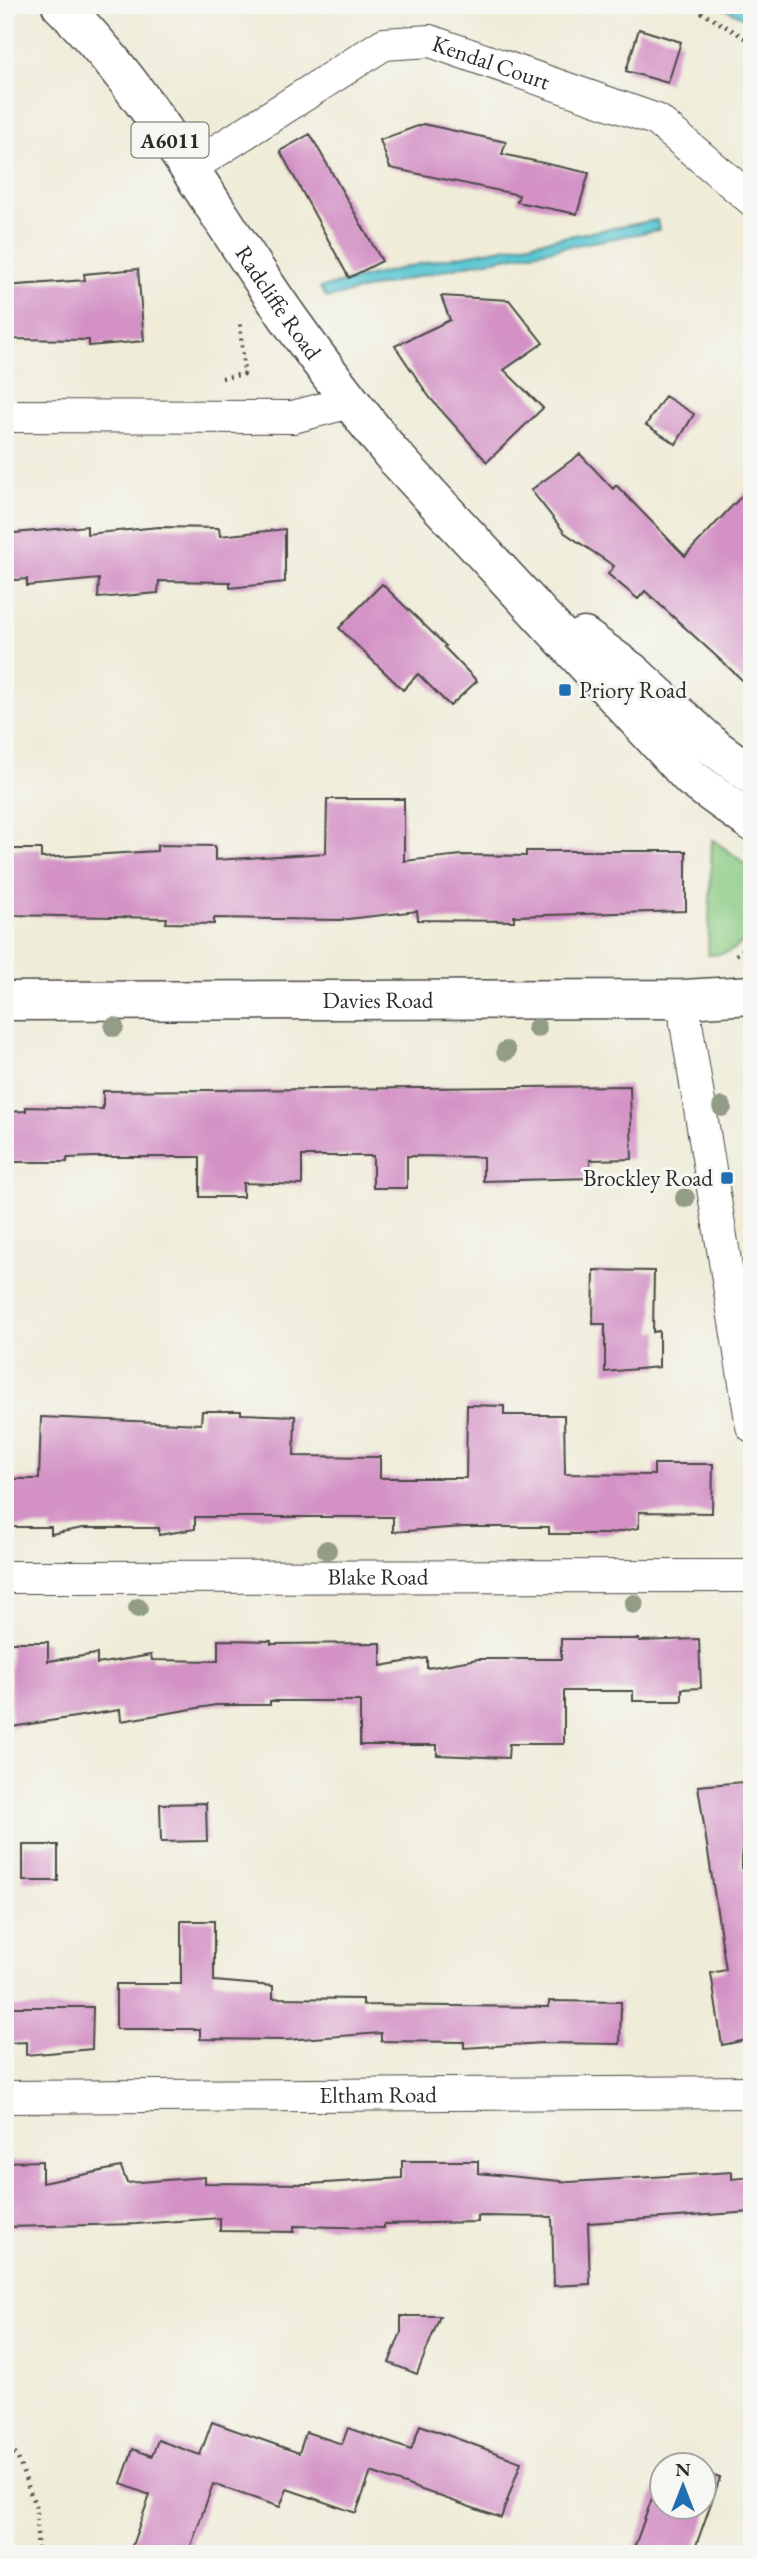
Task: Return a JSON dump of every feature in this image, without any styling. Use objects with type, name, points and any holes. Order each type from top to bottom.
[{"type":"main road","name":"Radcliffe Road","points":[[61,5],[119,70],[190,168],[266,286],[350,402],[392,454],[691,778],[752,822]]},
{"type":"main road","name":"Radcliffe Road","points":[[515,586],[632,672],[716,748],[752,775]]},
{"type":"main road","name":"Davies Road","points":[[5,1001],[684,999],[752,995]]},
{"type":"street","name":"Kendal Court","points":[[190,168],[384,44],[430,41],[657,120],[752,200]]},
{"type":"street","points":[[5,416],[293,417],[350,402]]},
{"type":"street","points":[[684,999],[687,1033],[752,1426]]},
{"type":"street","name":"Blake Road","points":[[5,1577],[752,1576]]},
{"type":"street","name":"Eltham Road","points":[[5,2097],[752,2092]]},
{"type":"path","points":[[689,5],[752,42]]},
{"type":"path","points":[[217,379],[244,374],[240,314]]},
{"type":"path","points":[[5,2443],[17,2456],[36,2508],[38,2554]]},
{"type":"green space","points":[[712,839],[738,858],[750,871],[752,911],[748,931],[739,946],[721,954],[708,955]]},
{"type":"water","points":[[718,5],[752,5],[752,22]]},
{"type":"water","points":[[657,220],[659,230],[466,265],[327,298],[320,288],[432,261]]},
{"type":"building","points":[[639,29],[681,42],[668,83],[626,71]]},
{"type":"building","points":[[423,124],[506,142],[502,154],[589,173],[577,214],[517,202],[519,195],[390,168],[380,140]]},
{"type":"building","points":[[310,134],[382,261],[349,278],[280,151]]},
{"type":"building","points":[[138,269],[144,341],[89,346],[89,340],[5,339],[5,286],[85,280],[84,274]]},
{"type":"building","points":[[441,296],[509,300],[543,343],[504,370],[543,408],[487,462],[430,398],[395,346],[450,320]]},
{"type":"building","points":[[665,396],[694,414],[676,444],[646,425]]},
{"type":"building","points":[[580,454],[613,489],[616,485],[685,556],[752,485],[752,689],[645,591],[638,599],[608,574],[614,566],[565,533],[531,490]]},
{"type":"building","points":[[87,526],[87,534],[159,527],[219,528],[220,536],[285,529],[285,582],[230,588],[230,582],[159,581],[158,593],[98,598],[99,579],[27,586],[27,579],[5,581],[5,534]]},
{"type":"building","points":[[382,584],[446,646],[444,647],[477,681],[450,706],[418,674],[403,690],[339,628]]},
{"type":"building","points":[[327,799],[404,799],[404,861],[462,855],[526,856],[526,851],[686,851],[686,911],[514,916],[514,921],[418,920],[417,911],[339,920],[214,918],[214,924],[166,923],[167,918],[5,915],[5,849],[41,849],[41,858],[157,851],[157,845],[215,846],[215,860],[326,853]]},
{"type":"building","points":[[630,1086],[632,1159],[590,1160],[590,1178],[483,1181],[483,1157],[407,1156],[407,1188],[373,1188],[373,1156],[302,1156],[302,1185],[243,1183],[243,1197],[200,1197],[200,1157],[95,1157],[67,1158],[67,1162],[5,1162],[5,1112],[26,1111],[26,1107],[103,1109],[103,1091]]},
{"type":"building","points":[[594,1270],[654,1271],[653,1332],[659,1331],[659,1367],[605,1372],[605,1324],[593,1324]]},
{"type":"building","points":[[467,1405],[504,1406],[504,1415],[564,1415],[565,1474],[654,1475],[654,1464],[713,1464],[712,1513],[639,1512],[639,1528],[607,1534],[549,1534],[549,1527],[463,1527],[393,1532],[393,1517],[195,1517],[195,1529],[159,1535],[159,1528],[83,1528],[51,1534],[51,1527],[5,1527],[5,1479],[39,1479],[41,1417],[201,1424],[202,1411],[295,1416],[294,1456],[380,1457],[380,1478],[466,1478]]},
{"type":"building","points":[[561,1639],[699,1639],[701,1688],[682,1689],[682,1701],[633,1701],[633,1691],[564,1691],[564,1744],[509,1744],[508,1758],[437,1755],[437,1745],[360,1745],[360,1701],[270,1701],[270,1705],[216,1705],[121,1721],[120,1710],[11,1727],[10,1642],[48,1642],[48,1661],[97,1654],[97,1664],[151,1655],[152,1660],[218,1661],[218,1640],[271,1641],[271,1644],[381,1643],[381,1666],[427,1658],[427,1668],[477,1659],[561,1659]]},
{"type":"building","points":[[743,1782],[742,1868],[749,1866],[752,1887],[752,2039],[722,2045],[711,1973],[726,1970],[698,1786]]},
{"type":"building","points":[[206,1803],[207,1841],[161,1842],[160,1804]]},
{"type":"building","points":[[23,1845],[58,1845],[58,1881],[23,1881]]},
{"type":"building","points":[[181,1921],[214,1921],[214,1981],[273,1986],[273,1998],[363,1999],[363,2005],[549,2007],[549,2001],[621,2002],[620,2044],[543,2043],[464,2048],[464,2042],[381,2041],[381,2033],[286,2040],[200,2039],[200,2029],[116,2029],[116,1984],[181,1984]]},
{"type":"building","points":[[5,2007],[93,2007],[92,2049],[26,2055],[26,2042],[5,2043]]},
{"type":"building","points":[[42,2161],[42,2183],[121,2167],[127,2183],[205,2177],[205,2183],[310,2184],[402,2178],[402,2161],[478,2161],[478,2173],[570,2182],[732,2172],[732,2179],[752,2177],[752,2212],[588,2223],[590,2284],[554,2286],[552,2217],[478,2216],[478,2222],[384,2224],[384,2228],[294,2226],[294,2232],[220,2231],[220,2218],[136,2224],[5,2227],[5,2162]]},
{"type":"building","points":[[401,2316],[440,2316],[417,2374],[389,2363],[401,2332]]},
{"type":"building","points":[[212,2422],[299,2453],[306,2432],[342,2444],[348,2428],[411,2450],[420,2425],[521,2462],[501,2518],[371,2472],[356,2513],[287,2489],[280,2507],[213,2484],[188,2554],[129,2554],[150,2495],[121,2484],[133,2449],[152,2456],[158,2440],[200,2455]]},
{"type":"building","points":[[648,2509],[648,2520],[705,2520],[693,2554],[632,2554]]},
{"type":"place","name":"Priory Road","points":[[565,690]]},
{"type":"place","name":"Brockley Road","points":[[727,1178]]}]
